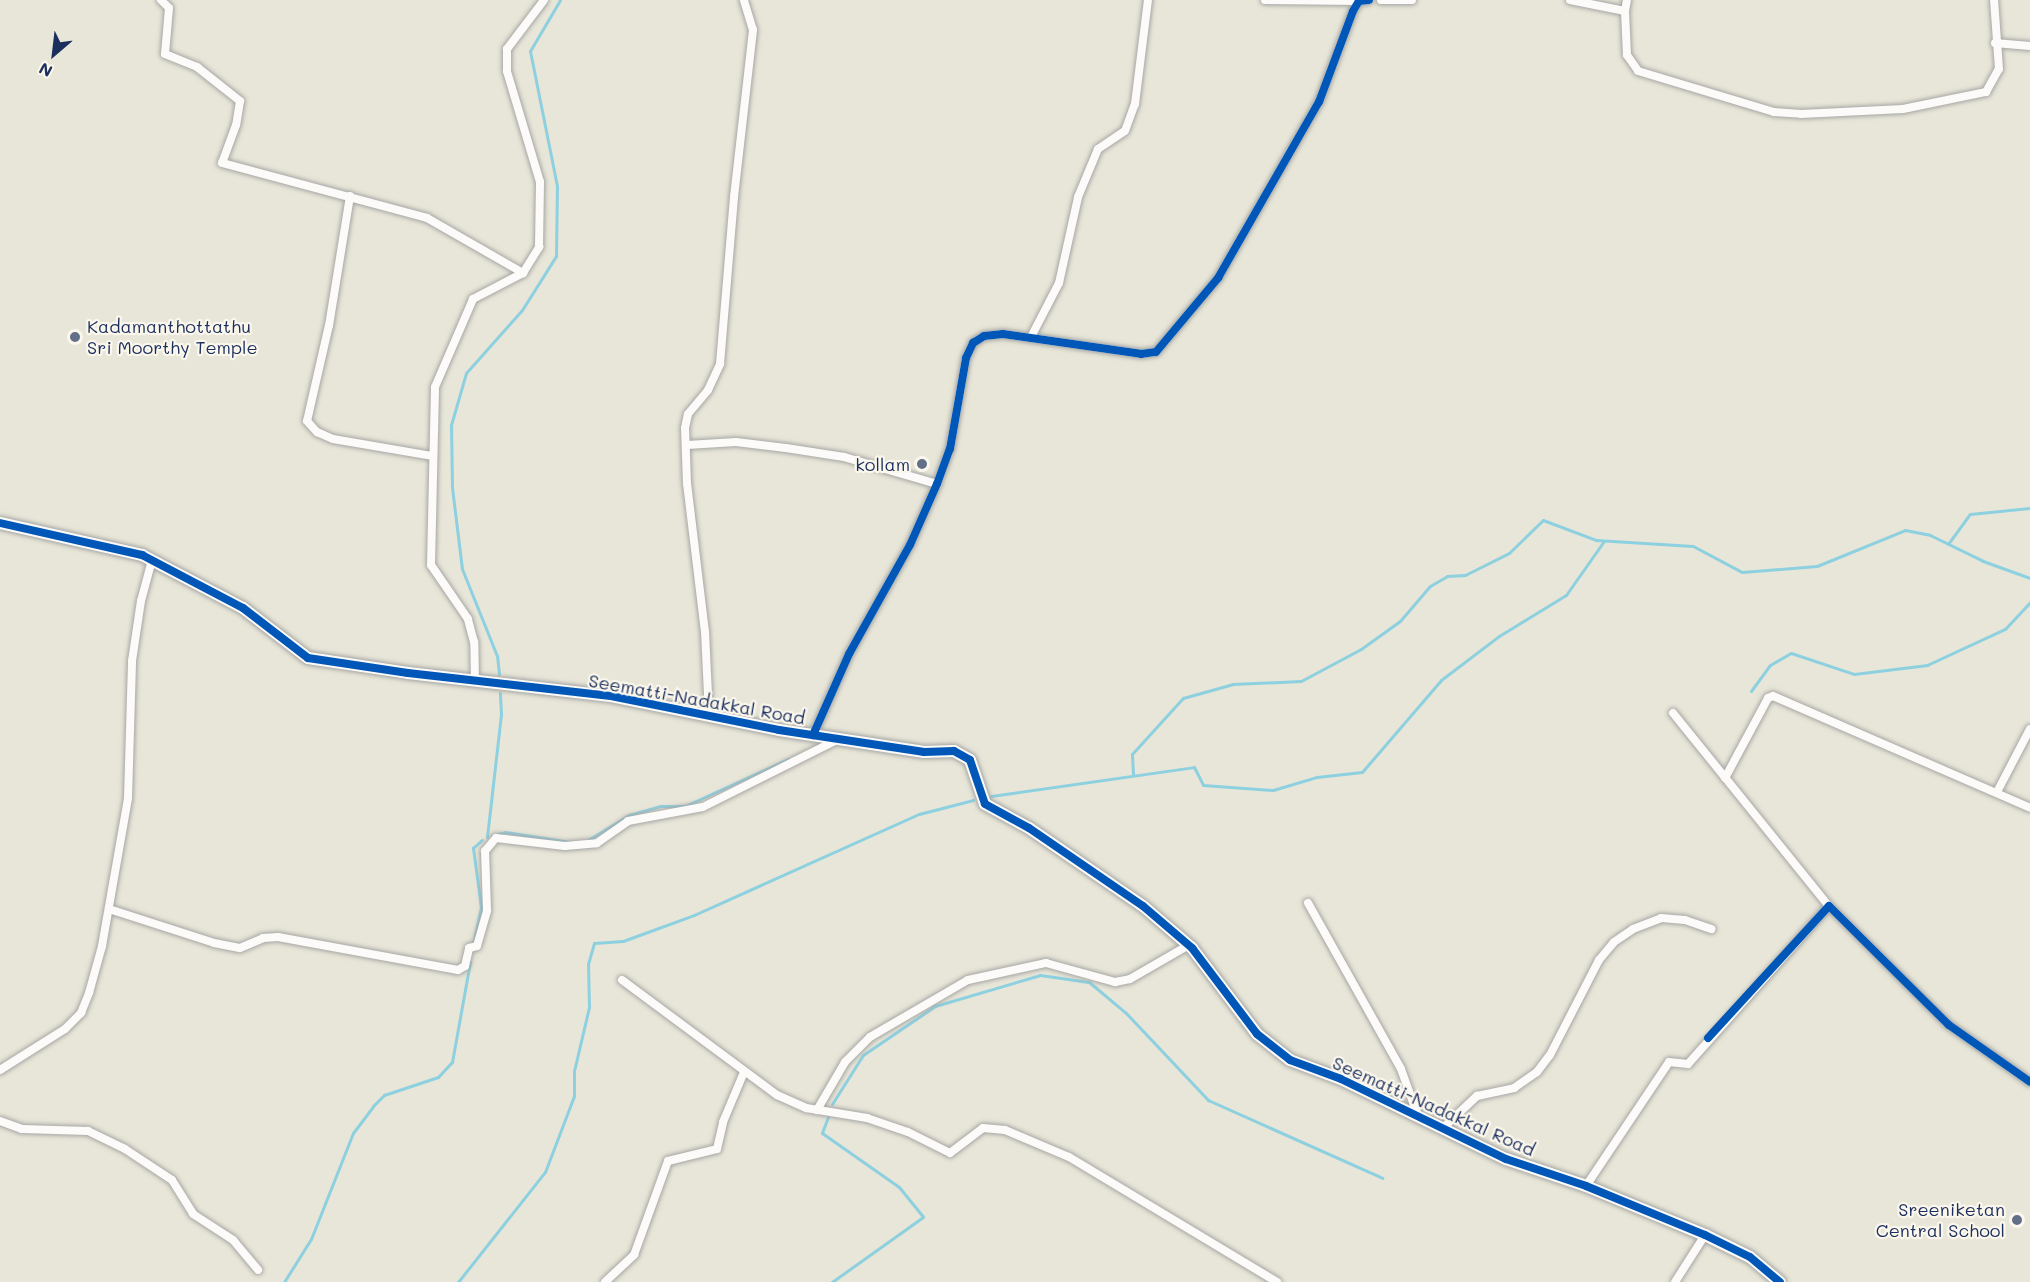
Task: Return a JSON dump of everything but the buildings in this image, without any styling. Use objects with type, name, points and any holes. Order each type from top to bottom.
[{"type":"street","points":[[161,0],[169,8],[165,54],[197,67],[240,101],[222,163],[257,176],[350,196],[427,219],[523,273]]},
{"type":"street","points":[[475,681],[474,642],[468,619],[431,565],[435,387],[473,299],[523,273],[539,247],[540,182],[507,71],[507,49],[544,0]]},
{"type":"street","points":[[709,716],[705,632],[687,484],[688,414],[708,390],[720,364],[734,197],[753,30],[744,0]]},
{"type":"street","points":[[1031,338],[1059,283],[1078,197],[1098,149],[1125,131],[1135,104],[1148,0]]},
{"type":"street","points":[[1265,0],[1364,1]]},
{"type":"street","points":[[1381,0],[1412,0]]},
{"type":"street","points":[[1570,0],[1625,11]]},
{"type":"street","points":[[1627,0],[1625,11],[1627,54],[1638,71],[1774,112],[1872,112],[1986,92],[1999,69],[1995,43],[1994,0]]},
{"type":"street","points":[[813,735],[849,654],[910,545],[938,484],[950,449],[966,358],[973,343],[984,336],[1003,334],[1142,354],[1156,352],[1170,340],[1218,278],[1319,102],[1347,24],[1364,1]]},
{"type":"street","points":[[1995,43],[2030,46]]},
{"type":"street","points":[[350,196],[329,325],[307,421],[317,432],[333,439],[432,456]]},
{"type":"street","points":[[687,445],[736,442],[844,457],[938,484]]},
{"type":"street","name":"Seematti-Nadakkal Road","points":[[0,523],[152,560],[243,608],[308,658],[475,681],[611,696],[813,735],[924,752],[954,751],[970,760],[985,804],[1029,828],[1143,906],[1189,945],[1257,1034],[1290,1060],[1341,1079],[1506,1159],[1586,1186],[1705,1235],[1750,1257],[1780,1282]]},
{"type":"street","points":[[0,1070],[64,1029],[81,1013],[102,946],[128,798],[132,661],[141,601],[152,560]]},
{"type":"street","points":[[1725,778],[1768,698],[1773,696],[2030,808]]},
{"type":"street","points":[[1673,713],[1829,906],[1949,1025],[2030,1082]]},
{"type":"street","points":[[1997,792],[2021,741],[2030,729]]},
{"type":"street","points":[[109,909],[214,944],[240,948],[262,938],[278,938],[458,970],[465,966],[468,948],[477,946],[487,910],[485,851],[496,838],[565,846],[597,843],[628,821],[713,803],[839,739]]},
{"type":"street","points":[[2021,741],[2030,745]]},
{"type":"street","points":[[1308,903],[1401,1069],[1418,1116]]},
{"type":"street","points":[[1586,1186],[1669,1062],[1688,1064],[1829,906]]},
{"type":"street","points":[[1443,1128],[1477,1096],[1514,1088],[1537,1072],[1550,1055],[1599,960],[1614,942],[1633,929],[1661,918],[1685,920],[1711,929]]},
{"type":"street","points":[[817,1110],[846,1062],[870,1037],[968,980],[1046,963],[1115,982],[1130,979],[1189,945]]},
{"type":"street","points":[[622,980],[777,1095],[817,1110],[867,1118],[908,1132],[950,1153],[983,1128],[1005,1130],[1069,1157],[1277,1282]]},
{"type":"street","points":[[605,1282],[634,1255],[668,1161],[717,1149],[723,1122],[744,1072]]},
{"type":"street","points":[[0,1121],[22,1129],[88,1131],[125,1149],[172,1180],[193,1214],[233,1240],[258,1270]]},
{"type":"street","points":[[1675,1282],[1705,1235]]},
{"type":"waterway","points":[[499,674],[497,656],[462,569],[452,487],[451,425],[466,373],[522,310],[556,256],[557,186],[530,51],[560,0]]},
{"type":"waterway","points":[[1948,544],[1970,514],[2030,508]]},
{"type":"waterway","points":[[1133,774],[1132,754],[1183,698],[1233,684],[1301,681],[1361,649],[1400,621],[1430,586],[1447,576],[1465,575],[1509,553],[1543,520],[1596,540],[1693,546],[1742,572],[1817,566],[1905,530],[1930,535],[1983,561],[2030,578]]},
{"type":"waterway","points":[[991,796],[1194,767],[1203,785],[1273,790],[1317,777],[1362,772],[1441,680],[1499,636],[1566,595],[1604,541]]},
{"type":"waterway","points":[[1751,691],[1770,665],[1791,653],[1854,674],[1927,665],[2005,629],[2030,602]]},
{"type":"waterway","points":[[487,837],[501,714],[500,693]]},
{"type":"waterway","points":[[588,840],[629,815],[661,806],[685,806],[788,759]]},
{"type":"waterway","points":[[458,1282],[545,1172],[574,1096],[574,1071],[589,1007],[588,964],[594,943],[623,941],[694,915],[919,814],[973,800]]},
{"type":"waterway","points":[[492,836],[505,832],[570,842]]},
{"type":"waterway","points":[[473,945],[481,907],[473,848],[482,840]]},
{"type":"waterway","points":[[284,1282],[311,1239],[353,1133],[373,1106],[384,1095],[438,1077],[452,1062],[470,962]]},
{"type":"waterway","points":[[832,1104],[863,1055],[935,1006],[1040,975],[1089,982],[1126,1013],[1208,1100],[1382,1178]]},
{"type":"waterway","points":[[828,1117],[822,1133],[899,1187],[923,1217],[832,1282]]},
{"type":"cycle path","points":[[813,735],[849,654],[910,545],[937,484],[950,449],[966,358],[973,343],[984,336],[1003,334],[1141,354],[1156,352],[1218,278],[1319,102],[1353,11],[1359,1],[1369,0]]},
{"type":"cycle path","points":[[0,523],[142,555],[243,608],[308,658],[408,673],[611,696],[779,730],[924,752],[954,751],[970,760],[985,804],[1029,828],[1143,906],[1192,948],[1257,1034],[1290,1060],[1341,1079],[1506,1159],[1586,1186],[1705,1235],[1750,1257],[1780,1282]]},
{"type":"cycle path","points":[[1708,1038],[1829,906],[1949,1025],[2030,1082]]},
{"type":"place","name":"Kadamanthottathu Sri Moorthy Temple","points":[[75,337]]},
{"type":"place","name":"kollam","points":[[922,464]]},
{"type":"place","name":"Sreeniketan Central School","points":[[2017,1220]]}]
